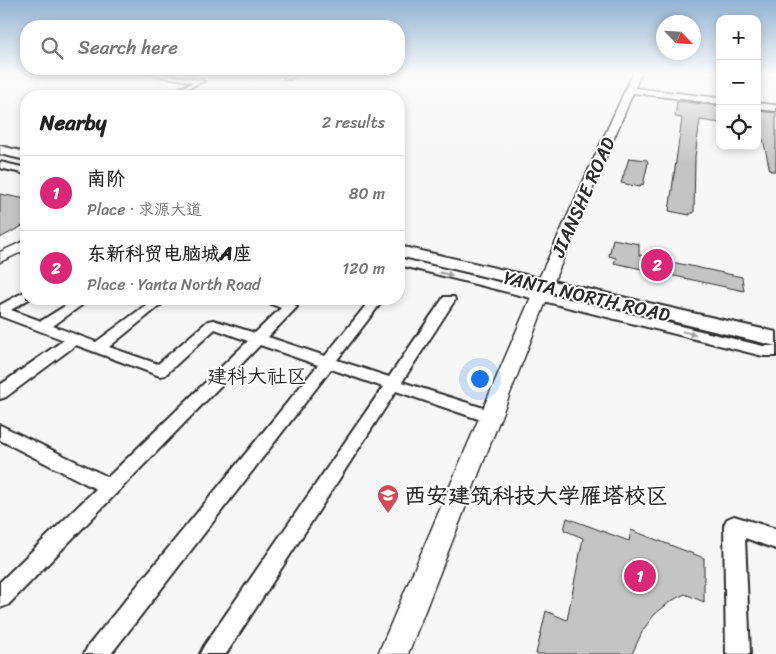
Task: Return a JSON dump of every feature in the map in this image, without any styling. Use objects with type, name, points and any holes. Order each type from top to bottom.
[{"type":"main road","points":[[0,150],[20,155]]},
{"type":"main road","points":[[0,158],[20,163]]},
{"type":"main road","name":"YANTA NORTH ROAD","points":[[405,243],[544,286],[776,328]]},
{"type":"main road","name":"YANTA NORTH ROAD","points":[[405,252],[776,339]]},
{"type":"street","name":"JIANSHE ROAD","points":[[393,654],[544,286],[625,104]]},
{"type":"street","points":[[761,106],[776,108]]},
{"type":"street","points":[[0,165],[20,170]]},
{"type":"street","points":[[0,258],[20,247]]},
{"type":"street","points":[[405,263],[544,286],[763,351],[776,351]]},
{"type":"street","points":[[0,311],[20,299]]},
{"type":"street","points":[[212,654],[449,300]]},
{"type":"street","points":[[42,327],[75,305]]},
{"type":"street","points":[[98,348],[154,305]]},
{"type":"street","points":[[0,598],[290,307],[285,305]]},
{"type":"street","points":[[96,654],[373,305]]},
{"type":"street","points":[[0,311],[160,371],[213,324],[490,417]]},
{"type":"street","points":[[0,393],[74,339]]},
{"type":"street","points":[[0,432],[110,487]]},
{"type":"street","points":[[738,654],[734,525],[776,539]]},
{"type":"building","points":[[677,104],[716,106],[716,122],[700,120],[695,157],[694,213],[690,213],[690,215],[669,211],[682,118],[675,117]]},
{"type":"building","points":[[761,111],[776,113],[776,171],[770,171],[763,139],[761,138]]},
{"type":"building","points":[[629,158],[647,160],[643,185],[641,184],[640,187],[621,183]]},
{"type":"building","points":[[0,194],[20,198],[20,227],[0,238]]},
{"type":"building","points":[[613,239],[639,244],[639,255],[742,277],[744,291],[614,263],[616,258],[609,256]]},
{"type":"building","points":[[567,518],[629,541],[631,530],[704,558],[704,602],[685,594],[671,601],[654,615],[643,630],[632,654],[536,654],[546,611],[567,620],[583,538],[564,530]]},
{"type":"place","name":"东新科贸电脑城A座","points":[[657,265]]},
{"type":"place","name":"西安建筑科技大学雁塔校区","points":[[388,514]]},
{"type":"place","name":"南阶","points":[[640,576]]},
{"type":"district","name":"建科大社区","points":[[257,376]]}]
